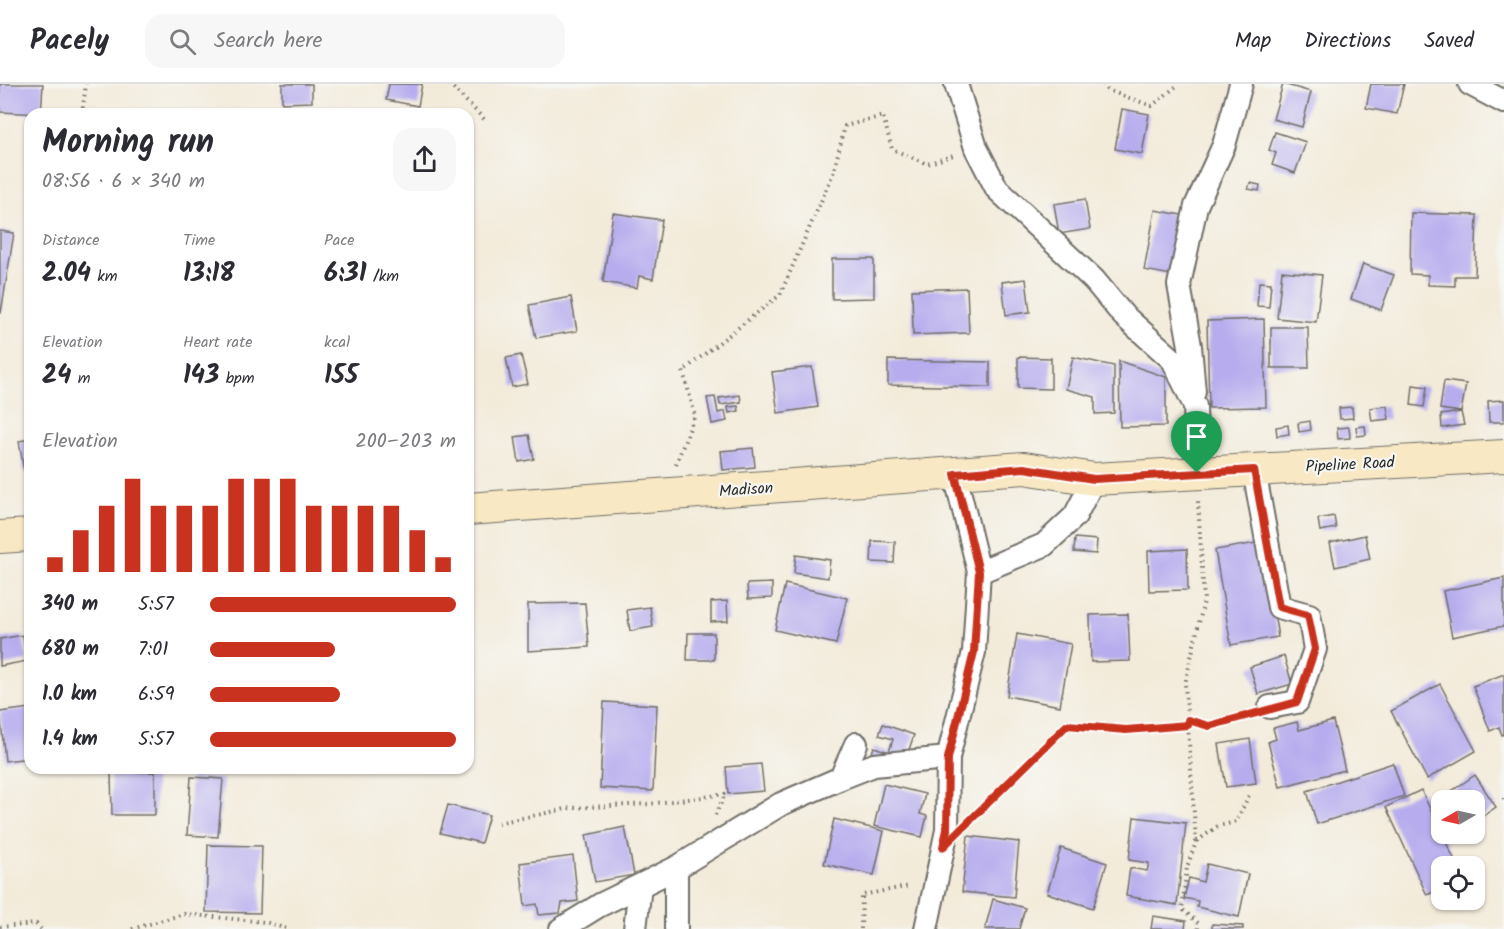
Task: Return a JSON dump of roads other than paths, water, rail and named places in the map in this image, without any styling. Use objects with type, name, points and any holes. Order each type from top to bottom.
[{"type":"street","points":[[956,84],[976,148],[997,189],[1094,280],[1123,315],[1173,360],[1195,406]]},
{"type":"street","points":[[1197,473],[1190,346],[1179,285],[1197,206],[1224,145],[1241,84]]},
{"type":"street","points":[[1470,84],[1504,102]]},
{"type":"street","name":"Pipeline Road","points":[[1094,479],[1504,456]]},
{"type":"street","name":"Madison","points":[[474,509],[1024,468],[1094,479]]},
{"type":"street","points":[[1254,470],[1279,607],[1308,615],[1315,649],[1297,702],[1270,707]]},
{"type":"street","points":[[926,929],[947,830],[948,758],[974,652],[979,572],[955,474]]},
{"type":"street","points":[[979,572],[1044,544],[1075,516],[1094,479]]},
{"type":"street","points":[[0,537],[24,535]]},
{"type":"street","points":[[841,778],[856,744]]},
{"type":"street","points":[[561,929],[600,904],[676,868],[781,804],[874,765],[948,758]]},
{"type":"street","points":[[676,868],[676,929]]},
{"type":"street","points":[[636,929],[640,886]]}]
